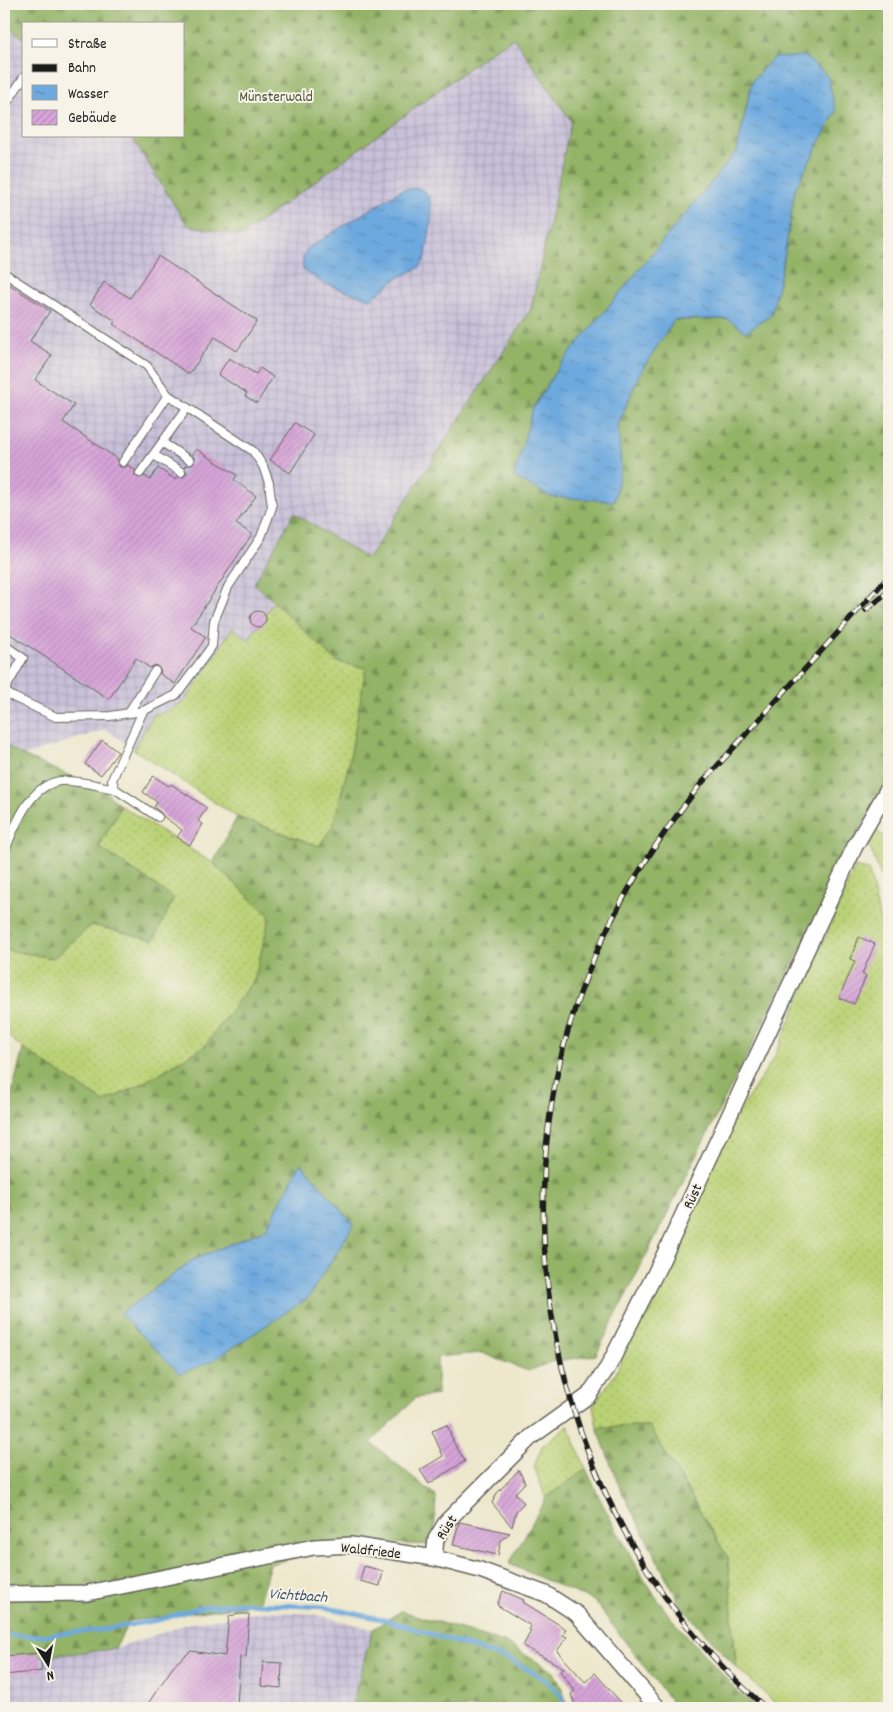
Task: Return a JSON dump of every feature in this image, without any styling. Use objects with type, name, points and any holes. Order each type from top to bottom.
[{"type":"street","name":"Rüst","points":[[434,1558],[436,1539],[447,1520],[530,1437],[588,1396],[608,1367],[661,1262],[855,846],[889,787]]},
{"type":"street","name":"Waldfriede","points":[[4,1594],[87,1593],[314,1547],[351,1545],[434,1558],[480,1570],[546,1594],[577,1614],[658,1708]]},
{"type":"lane","points":[[4,108],[22,80]]},
{"type":"lane","points":[[4,273],[147,366],[168,395],[253,451],[263,466],[269,483],[272,507],[261,537],[228,587],[214,621],[212,646],[176,695],[143,711],[110,716],[56,717],[4,691],[23,658],[4,645]]},
{"type":"lane","points":[[123,462],[168,395]]},
{"type":"lane","points":[[140,473],[187,408]]},
{"type":"lane","points":[[163,443],[189,460]]},
{"type":"lane","points":[[154,455],[181,472]]},
{"type":"lane","points":[[129,712],[155,671]]},
{"type":"lane","points":[[115,789],[112,780],[143,711]]},
{"type":"lane","points":[[4,853],[16,822],[25,807],[51,782],[68,780],[115,789],[158,817]]},
{"type":"shaded area","points":[[4,25],[22,37],[22,138],[132,138],[187,225],[514,37],[571,121],[531,309],[368,560],[294,514],[254,582],[274,601],[249,641],[232,628],[185,701],[170,710],[154,715],[133,749],[106,729],[23,756],[4,744]]},
{"type":"shaded area","points":[[267,1611],[313,1614],[373,1629],[351,1708],[4,1708],[4,1660],[115,1649],[190,1623]]},
{"type":"green space","name":"Münsterwald","points":[[4,4],[889,4],[889,791],[881,789],[596,1355],[551,1362],[528,1371],[482,1353],[437,1357],[437,1395],[415,1398],[371,1443],[436,1496],[434,1545],[354,1542],[270,1564],[258,1604],[129,1621],[115,1649],[4,1660],[4,1124],[23,1049],[104,1102],[138,1086],[204,1047],[255,978],[270,916],[213,863],[237,817],[319,846],[333,826],[349,763],[366,668],[337,662],[254,583],[294,513],[368,559],[531,309],[571,121],[514,38],[496,48],[241,236],[187,225],[132,138],[185,138],[185,22],[22,22],[22,37],[4,25]],"holes":[[[752,81],[836,111],[795,189],[784,258],[771,315],[728,319],[674,320],[639,375],[618,425],[533,408],[557,369],[737,151]],[[301,1163],[354,1225],[308,1298],[180,1374],[120,1314],[193,1260],[266,1229]]]},
{"type":"green space","points":[[274,601],[337,662],[367,668],[349,763],[333,826],[319,846],[237,817],[133,749],[154,715],[170,710],[185,701],[232,628],[249,640]]},
{"type":"green space","points":[[4,744],[23,756],[102,789],[121,806],[99,847],[174,898],[154,940],[92,925],[53,958],[7,950],[4,956]]},
{"type":"green space","points":[[121,806],[213,863],[270,916],[255,978],[204,1047],[138,1086],[104,1102],[23,1049],[4,1032],[4,956],[7,950],[53,958],[92,925],[173,898],[99,847]]},
{"type":"green space","points":[[874,828],[889,841],[889,905],[885,886],[868,843]]},
{"type":"green space","points":[[855,867],[869,870],[889,962],[889,1708],[781,1708],[736,1667],[728,1558],[649,1426],[597,1427],[593,1406],[616,1373],[698,1176],[775,1056]]},
{"type":"green space","points":[[568,1425],[586,1469],[546,1498],[534,1467],[542,1446]]},
{"type":"green space","points":[[649,1426],[728,1558],[736,1667],[681,1606],[619,1486],[597,1427]]},
{"type":"green space","points":[[586,1469],[604,1507],[646,1583],[671,1618],[738,1692],[759,1708],[676,1708],[594,1601],[509,1564],[546,1498]]},
{"type":"green space","points":[[401,1611],[504,1642],[554,1672],[563,1691],[568,1708],[351,1708],[373,1629]]},
{"type":"water","points":[[804,56],[827,75],[836,111],[795,189],[784,258],[771,315],[746,332],[728,319],[674,320],[639,375],[618,425],[621,467],[614,501],[551,497],[514,477],[533,408],[557,369],[737,151],[752,81],[773,58]]},
{"type":"water","points":[[420,188],[429,196],[432,215],[426,256],[420,267],[396,279],[371,299],[324,284],[303,270],[303,258],[308,248],[403,189]]},
{"type":"water","points":[[301,1163],[354,1225],[308,1298],[212,1361],[180,1374],[120,1314],[193,1260],[266,1229]]},
{"type":"building","points":[[158,256],[257,321],[237,351],[215,337],[189,374],[113,324],[116,321],[90,305],[104,282],[130,298]]},
{"type":"building","points":[[4,281],[50,311],[30,341],[52,355],[35,380],[74,405],[63,422],[118,459],[120,467],[128,465],[135,470],[135,475],[139,478],[145,476],[150,480],[158,468],[176,480],[178,477],[183,477],[187,473],[184,467],[194,463],[192,455],[196,449],[237,475],[234,480],[256,496],[236,524],[252,534],[191,627],[206,637],[175,684],[160,674],[161,671],[155,665],[150,668],[136,658],[109,699],[4,630]]},
{"type":"building","points":[[229,358],[256,374],[260,368],[273,377],[257,403],[245,396],[247,393],[218,375]]},
{"type":"building","points":[[295,423],[314,435],[290,473],[270,460]]},
{"type":"building","points":[[258,611],[264,613],[266,619],[264,625],[258,627],[252,625],[250,619],[252,613]]},
{"type":"building","points":[[102,740],[118,752],[101,775],[85,764]]},
{"type":"building","points":[[153,776],[169,786],[171,784],[207,808],[198,821],[203,824],[190,845],[177,837],[182,830],[164,817],[154,807],[157,802],[143,792]]},
{"type":"building","points":[[859,937],[875,944],[862,974],[866,976],[854,1004],[839,998],[855,961],[850,959]]},
{"type":"building","points":[[447,1425],[454,1443],[465,1461],[429,1484],[420,1470],[443,1456],[432,1431]]},
{"type":"building","points":[[519,1470],[525,1483],[515,1493],[524,1503],[516,1511],[512,1527],[492,1503],[497,1493]]},
{"type":"building","points":[[459,1522],[510,1533],[501,1540],[498,1555],[453,1545]]},
{"type":"building","points":[[364,1566],[383,1571],[380,1586],[360,1581]]},
{"type":"building","points":[[503,1591],[524,1600],[523,1602],[566,1629],[563,1635],[567,1637],[557,1651],[585,1682],[595,1673],[626,1708],[576,1708],[571,1694],[575,1691],[560,1671],[564,1668],[523,1646],[531,1631],[529,1630],[531,1626],[497,1605]]},
{"type":"building","points":[[249,1614],[246,1657],[240,1656],[237,1708],[145,1708],[175,1664],[191,1651],[225,1656],[229,1616]]},
{"type":"building","points":[[40,1653],[42,1671],[4,1675],[4,1656]]},
{"type":"building","points":[[263,1662],[282,1663],[281,1688],[261,1686]]},
{"type":"waterway","name":"Vichtbach","points":[[4,1635],[36,1636],[100,1630],[159,1620],[201,1607],[239,1603],[324,1607],[390,1621],[511,1660],[546,1680],[562,1696],[567,1708]]},
{"type":"railway","points":[[766,1708],[695,1636],[637,1553],[593,1463],[562,1367],[546,1267],[545,1166],[559,1067],[589,970],[611,920],[624,897],[667,828],[700,785],[889,576]]},
{"type":"railway","points":[[866,610],[889,591]]}]
